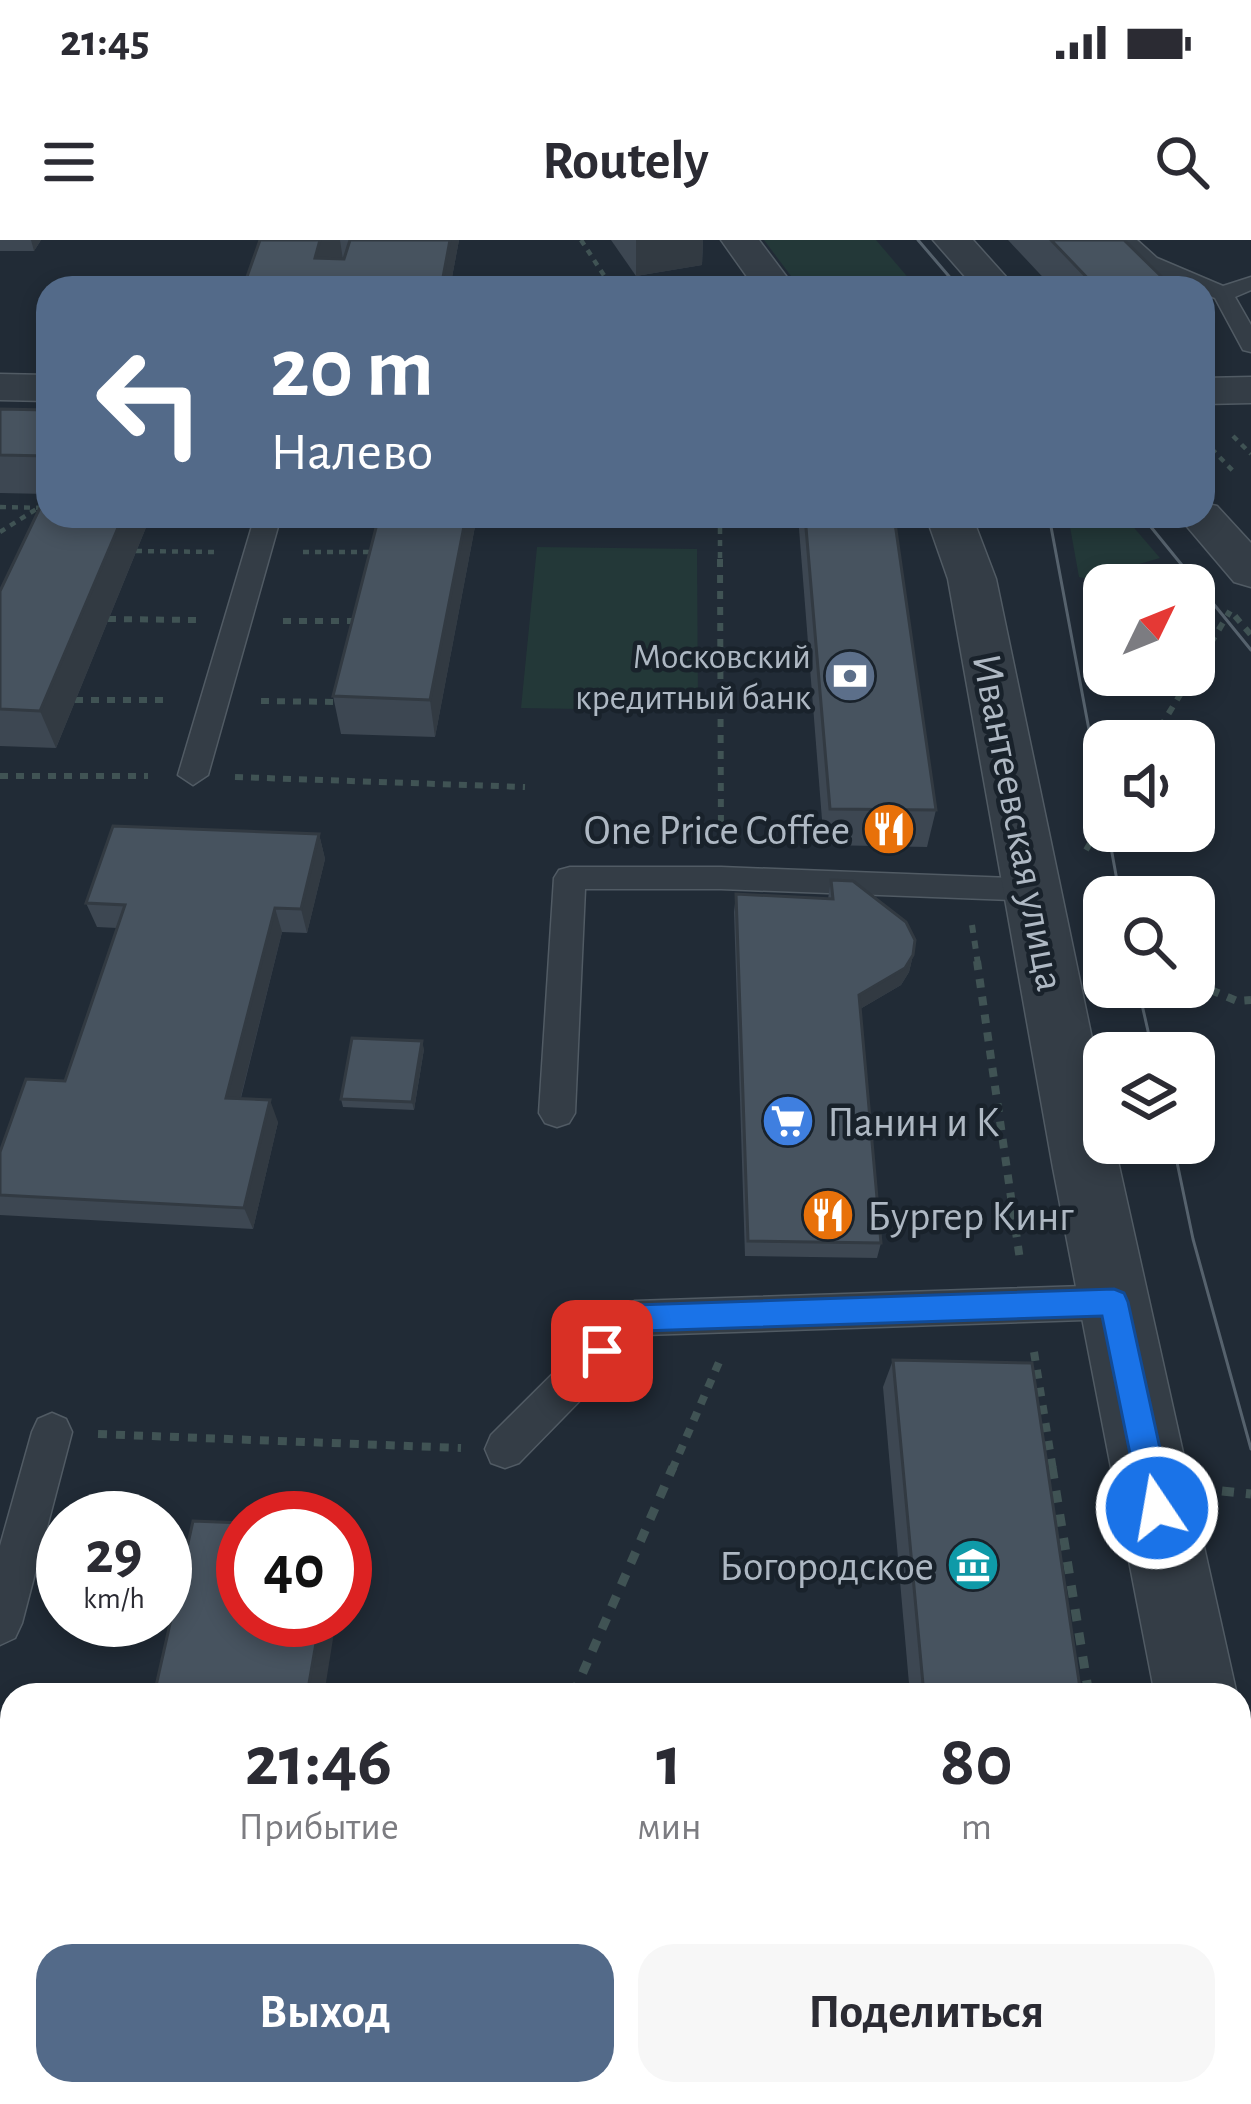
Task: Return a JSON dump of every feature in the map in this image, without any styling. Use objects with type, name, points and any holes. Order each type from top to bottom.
[{"type":"street","points":[[740,240],[766,276]]},
{"type":"street","points":[[952,240],[985,276]]},
{"type":"street","points":[[0,387],[36,388]]},
{"type":"street","points":[[1215,391],[1251,390]]},
{"type":"street","name":"Ивантеевская улица","points":[[953,528],[1058,873],[1114,1302],[1193,1683]]},
{"type":"street","points":[[1206,528],[1233,593]]},
{"type":"lane","points":[[1125,240],[1150,262],[1183,276]]},
{"type":"lane","points":[[1223,293],[1251,283]]},
{"type":"lane","points":[[1215,290],[1223,293],[1251,345]]},
{"type":"lane","points":[[193,775],[265,528]]},
{"type":"lane","points":[[557,1113],[570,878],[966,887],[1058,873]]},
{"type":"lane","points":[[505,1449],[635,1318],[1114,1302]]},
{"type":"lane","points":[[0,1623],[52,1432]]},
{"type":"path","points":[[581,240],[605,276]]},
{"type":"path","points":[[1215,452],[1244,486]]},
{"type":"path","points":[[1236,474],[1251,472]]},
{"type":"path","points":[[0,507],[36,508]]},
{"type":"path","points":[[0,532],[36,512]]},
{"type":"path","points":[[719,528],[721,878]]},
{"type":"path","points":[[136,551],[386,552]]},
{"type":"path","points":[[1233,593],[1251,634]]},
{"type":"path","points":[[1215,629],[1233,593]]},
{"type":"path","points":[[108,619],[369,620]]},
{"type":"path","points":[[75,700],[350,701]]},
{"type":"path","points":[[0,776],[193,775],[525,787]]},
{"type":"path","points":[[1058,873],[1083,844]]},
{"type":"path","points":[[966,887],[1087,1683]]},
{"type":"path","points":[[1215,992],[1237,1001],[1251,1000]]},
{"type":"path","points":[[578,1683],[740,1315]]},
{"type":"path","points":[[52,1432],[505,1449]]},
{"type":"path","points":[[192,1606],[197,1606]]},
{"type":"green space","points":[[764,240],[876,240],[907,276],[791,276]]},
{"type":"green space","points":[[1070,528],[1134,528],[1160,558],[1139,564],[1083,564],[1083,578],[1079,577]]},
{"type":"green space","points":[[537,547],[697,549],[698,711],[521,708]]},
{"type":"building","points":[[260,240],[320,240],[315,258],[344,259],[350,240],[450,240],[443,276],[247,276]]},
{"type":"building","points":[[1051,240],[1124,240],[1161,276],[1086,276]]},
{"type":"building","points":[[0,409],[36,410],[36,456],[0,455]]},
{"type":"building","points":[[36,516],[36,528],[118,528],[40,711],[0,709],[0,591]]},
{"type":"building","points":[[376,528],[464,528],[430,700],[333,696]]},
{"type":"building","points":[[806,528],[896,528],[936,810],[830,809]]},
{"type":"building","points":[[113,826],[319,834],[301,909],[275,908],[226,1098],[270,1100],[244,1208],[0,1195],[0,1152],[26,1079],[65,1081],[125,905],[86,903]]},
{"type":"building","points":[[831,880],[853,881],[906,922],[915,940],[905,968],[859,995],[881,1243],[748,1241],[736,894],[833,899]]},
{"type":"building","points":[[352,1038],[422,1041],[412,1102],[341,1099]]},
{"type":"building","points":[[893,1360],[1032,1363],[1079,1683],[923,1683]]},
{"type":"building","points":[[193,1521],[216,1522],[216,1647],[315,1647],[309,1683],[157,1683],[165,1647],[192,1647]]},
{"type":"tram line","points":[[918,240],[949,276]]},
{"type":"tram line","points":[[1051,528],[1087,720]]},
{"type":"tram line","points":[[1152,528],[1251,650]]},
{"type":"tram line","points":[[1112,852],[1116,876]]},
{"type":"tram line","points":[[1143,1008],[1148,1032]]},
{"type":"tram line","points":[[1177,1164],[1193,1239],[1251,1449]]},
{"type":"place","name":"Московский кредитный банк","points":[[850,676]]},
{"type":"place","name":"One Price Coffee","points":[[889,829]]},
{"type":"place","name":"Панин и К","points":[[788,1121]]},
{"type":"place","name":"Бургер Кинг","points":[[828,1215]]},
{"type":"place","name":"Богородское","points":[[973,1565]]},
{"type":"route","points":[[602,1351],[635,1318],[1114,1302],[1157,1508]]}]
